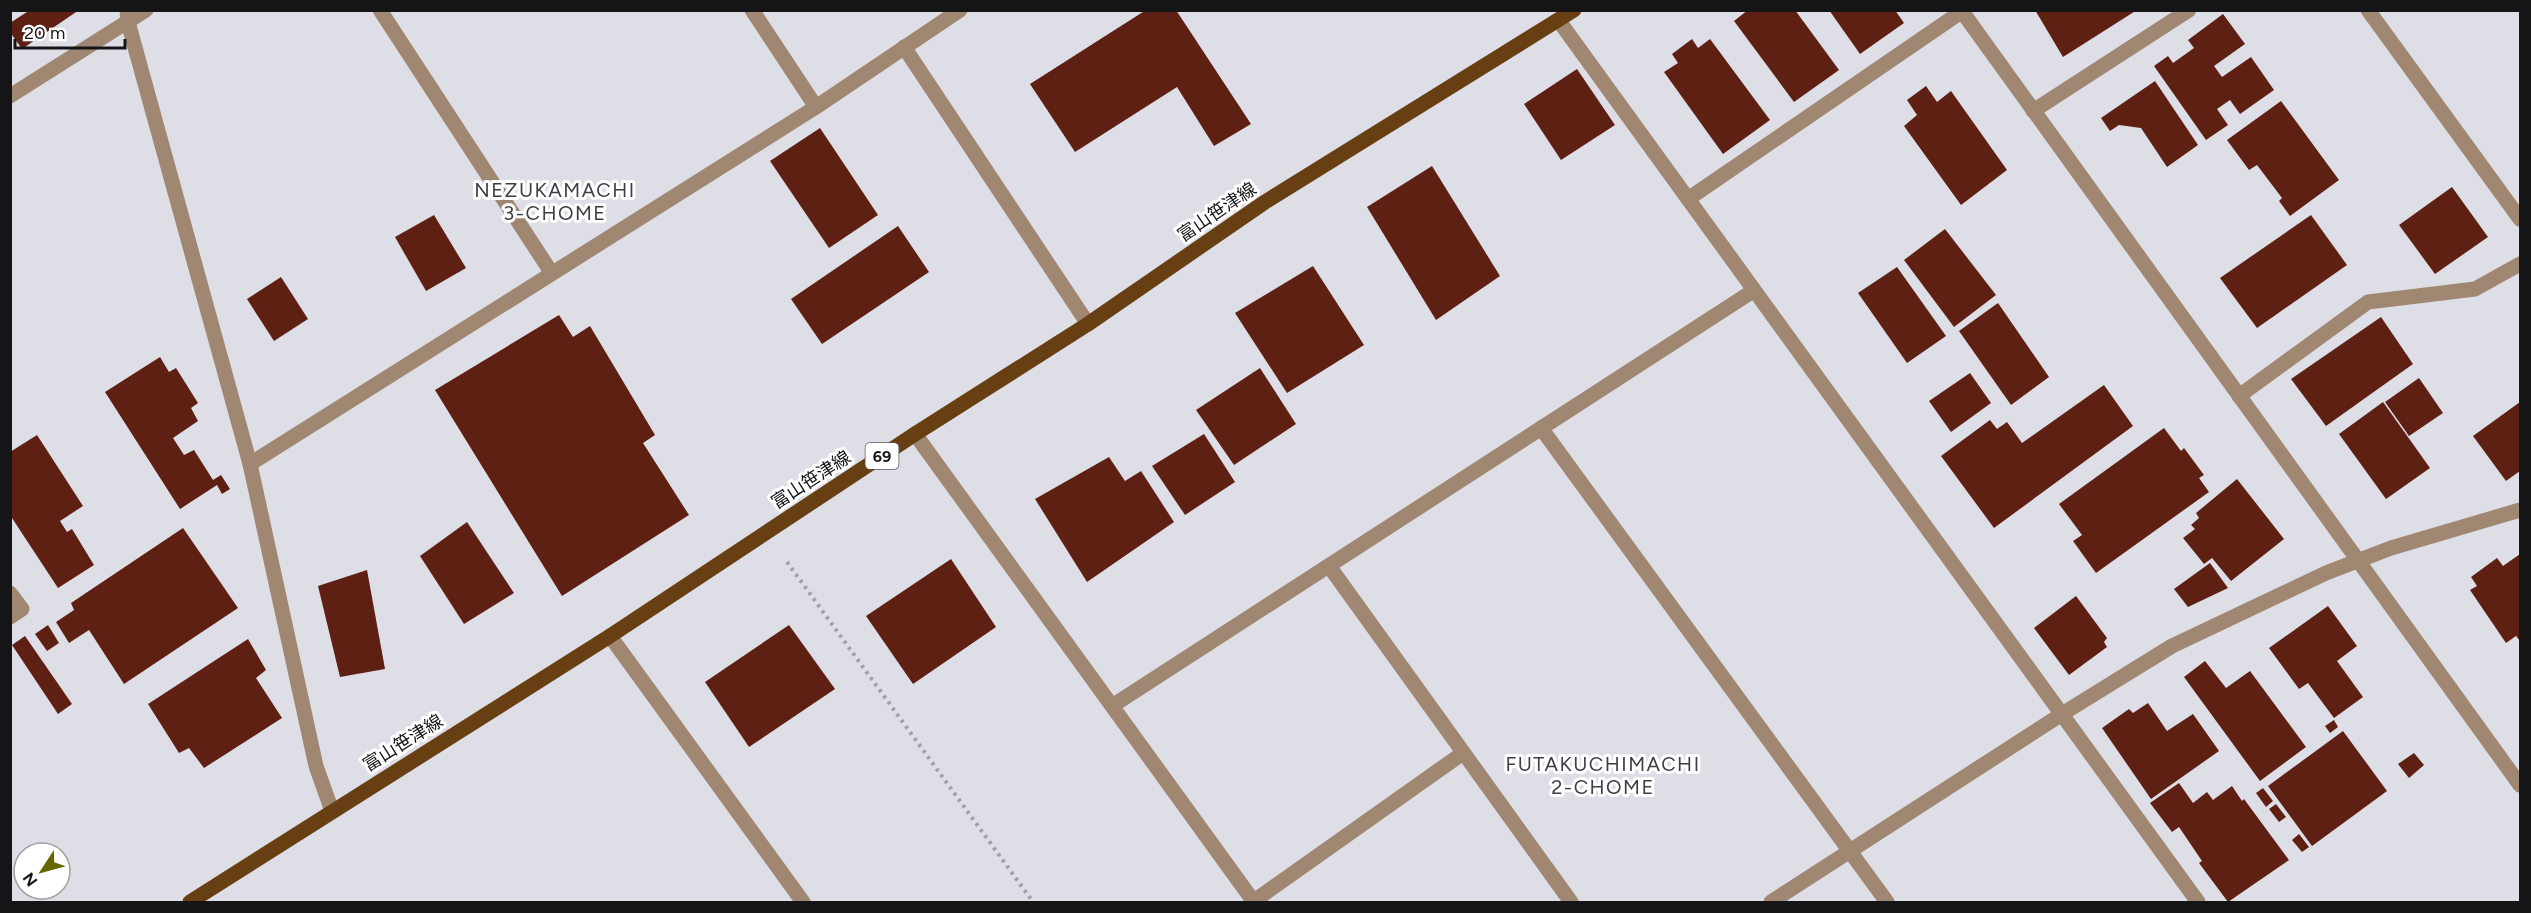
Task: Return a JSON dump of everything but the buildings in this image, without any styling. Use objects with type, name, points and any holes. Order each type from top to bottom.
[{"type":"main road","name":"富山笹津線","points":[[190,903],[610,636],[915,434],[1088,324],[1265,202],[1574,10]]},
{"type":"street","points":[[10,96],[128,16],[146,10]]},
{"type":"street","points":[[380,10],[551,272]]},
{"type":"street","points":[[752,10],[816,107]]},
{"type":"street","points":[[250,464],[551,272],[816,107],[960,10]]},
{"type":"street","points":[[2033,111],[2189,10]]},
{"type":"street","points":[[2368,10],[2520,219]]},
{"type":"street","points":[[1688,199],[1961,11],[2520,785]]},
{"type":"street","points":[[128,16],[250,464],[316,766],[332,811]]},
{"type":"street","points":[[1559,21],[2198,903]]},
{"type":"street","points":[[904,47],[1088,324]]},
{"type":"street","points":[[2239,396],[2368,303],[2475,290],[2520,264]]},
{"type":"street","points":[[1112,706],[1753,291]]},
{"type":"street","points":[[1541,428],[1887,903]]},
{"type":"street","points":[[915,434],[1254,902],[1463,753]]},
{"type":"street","points":[[1771,903],[2062,714],[2172,646],[2326,573],[2391,548],[2520,510]]},
{"type":"street","points":[[1329,566],[1571,903]]},
{"type":"street","points":[[10,593],[22,609],[10,617]]},
{"type":"street","points":[[610,636],[803,902]]},
{"type":"path","points":[[787,562],[1033,903]]},
{"type":"district","name":"NEZUKAMACHI 3-CHOME","points":[[555,202]]},
{"type":"district","name":"FUTAKUCHIMACHI 2-CHOME","points":[[1603,776]]}]
